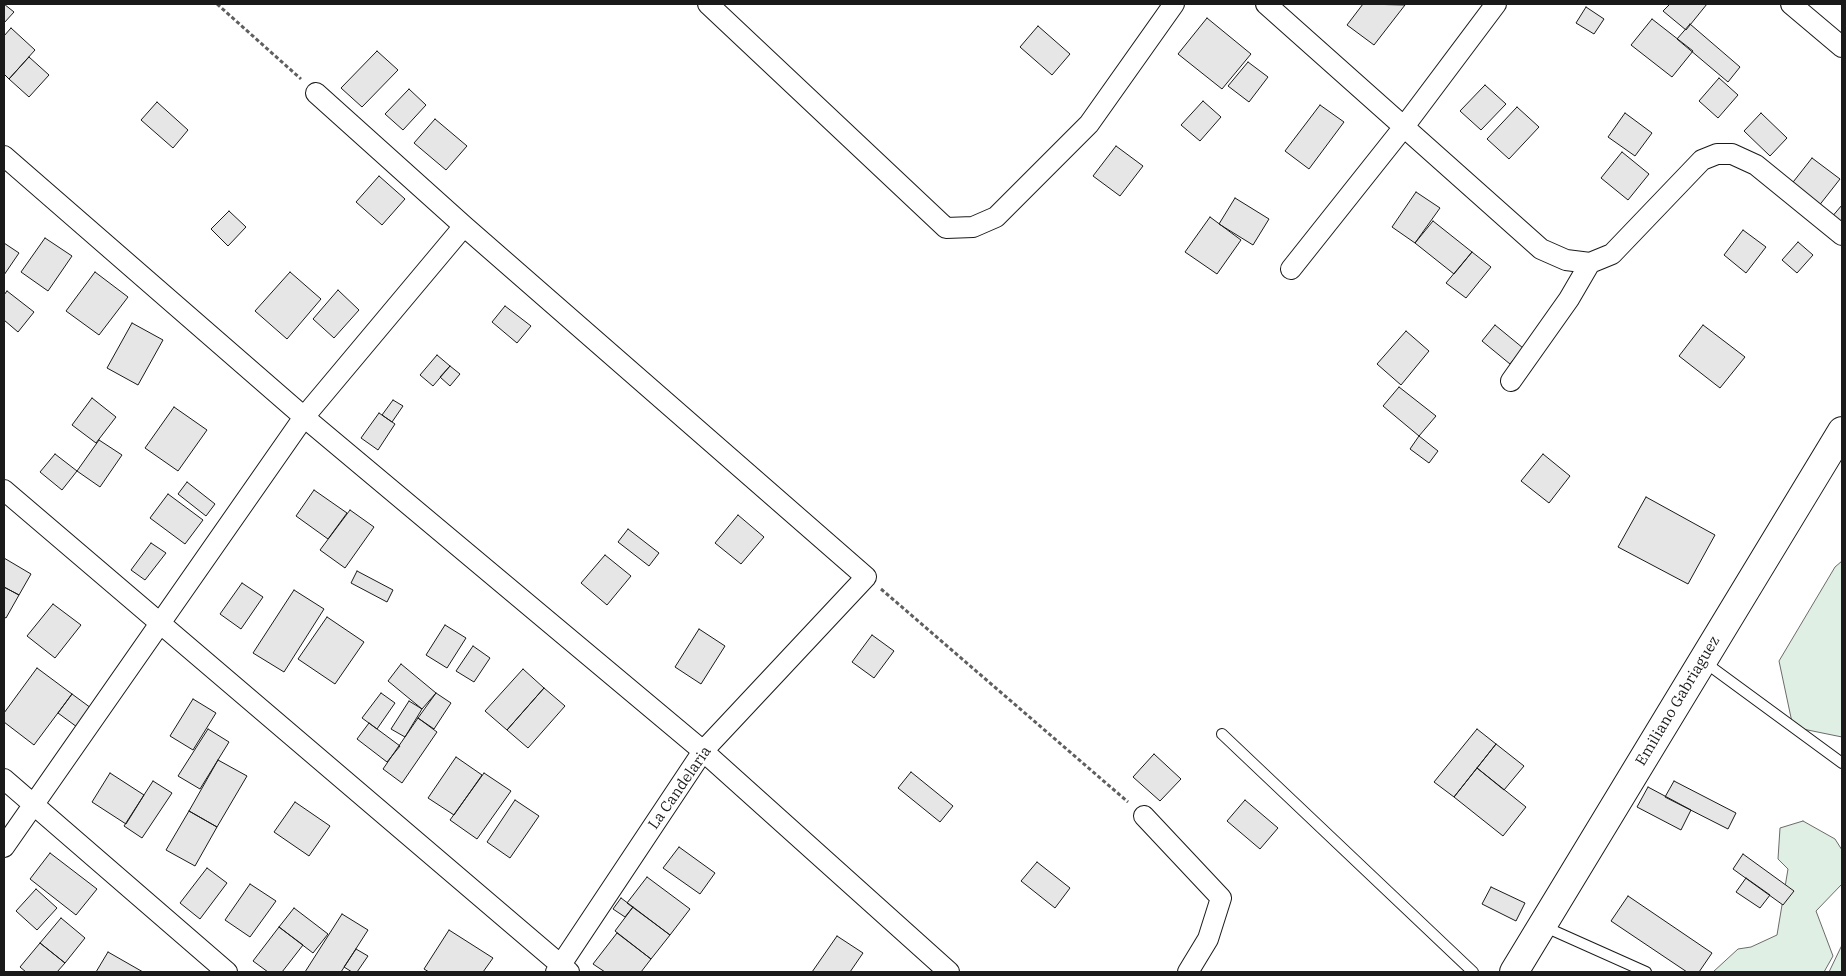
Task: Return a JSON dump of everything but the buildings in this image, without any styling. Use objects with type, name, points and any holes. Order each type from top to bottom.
[{"type":"main road","name":"Emiliano Gabriaguez","points":[[1514,972],[1842,431]]},
{"type":"street","points":[[708,4],[946,228],[973,228],[996,216],[1003,210],[1089,124],[1174,4]]},
{"type":"street","points":[[1266,4],[1541,249],[1566,260],[1590,263],[1612,254],[1702,160],[1717,154],[1732,154],[1756,165],[1842,235]]},
{"type":"street","points":[[1291,269],[1404,128],[1496,4]]},
{"type":"street","points":[[1791,4],[1842,47]]},
{"type":"street","points":[[316,93],[464,226],[866,576]]},
{"type":"street","points":[[4,156],[304,417],[703,751],[949,972]]},
{"type":"street","points":[[4,848],[304,417],[464,226]]},
{"type":"street","points":[[1511,381],[1569,299],[1590,263]]},
{"type":"street","points":[[4,490],[562,970]]},
{"type":"street","name":"La Candelaria","points":[[562,970],[703,751],[866,576]]},
{"type":"street","points":[[4,779],[227,972]]},
{"type":"street","points":[[1144,816],[1221,898],[1208,938],[1188,972]]},
{"type":"lane","points":[[1702,660],[1842,763]]},
{"type":"lane","points":[[1222,734],[1473,972]]},
{"type":"lane","points":[[1542,926],[1646,972]]},
{"type":"path","points":[[216,4],[316,93]]},
{"type":"path","points":[[866,576],[1144,816]]},
{"type":"green space","points":[[1842,561],[1842,737],[1793,727],[1779,661],[1835,567]]},
{"type":"green space","points":[[1803,821],[1835,839],[1842,850],[1842,884],[1816,911],[1833,956],[1824,972],[1713,972],[1738,949],[1751,947],[1777,935],[1788,869],[1778,859],[1780,828]]},
{"type":"green space","points":[[1842,945],[1842,972],[1829,972]]}]
